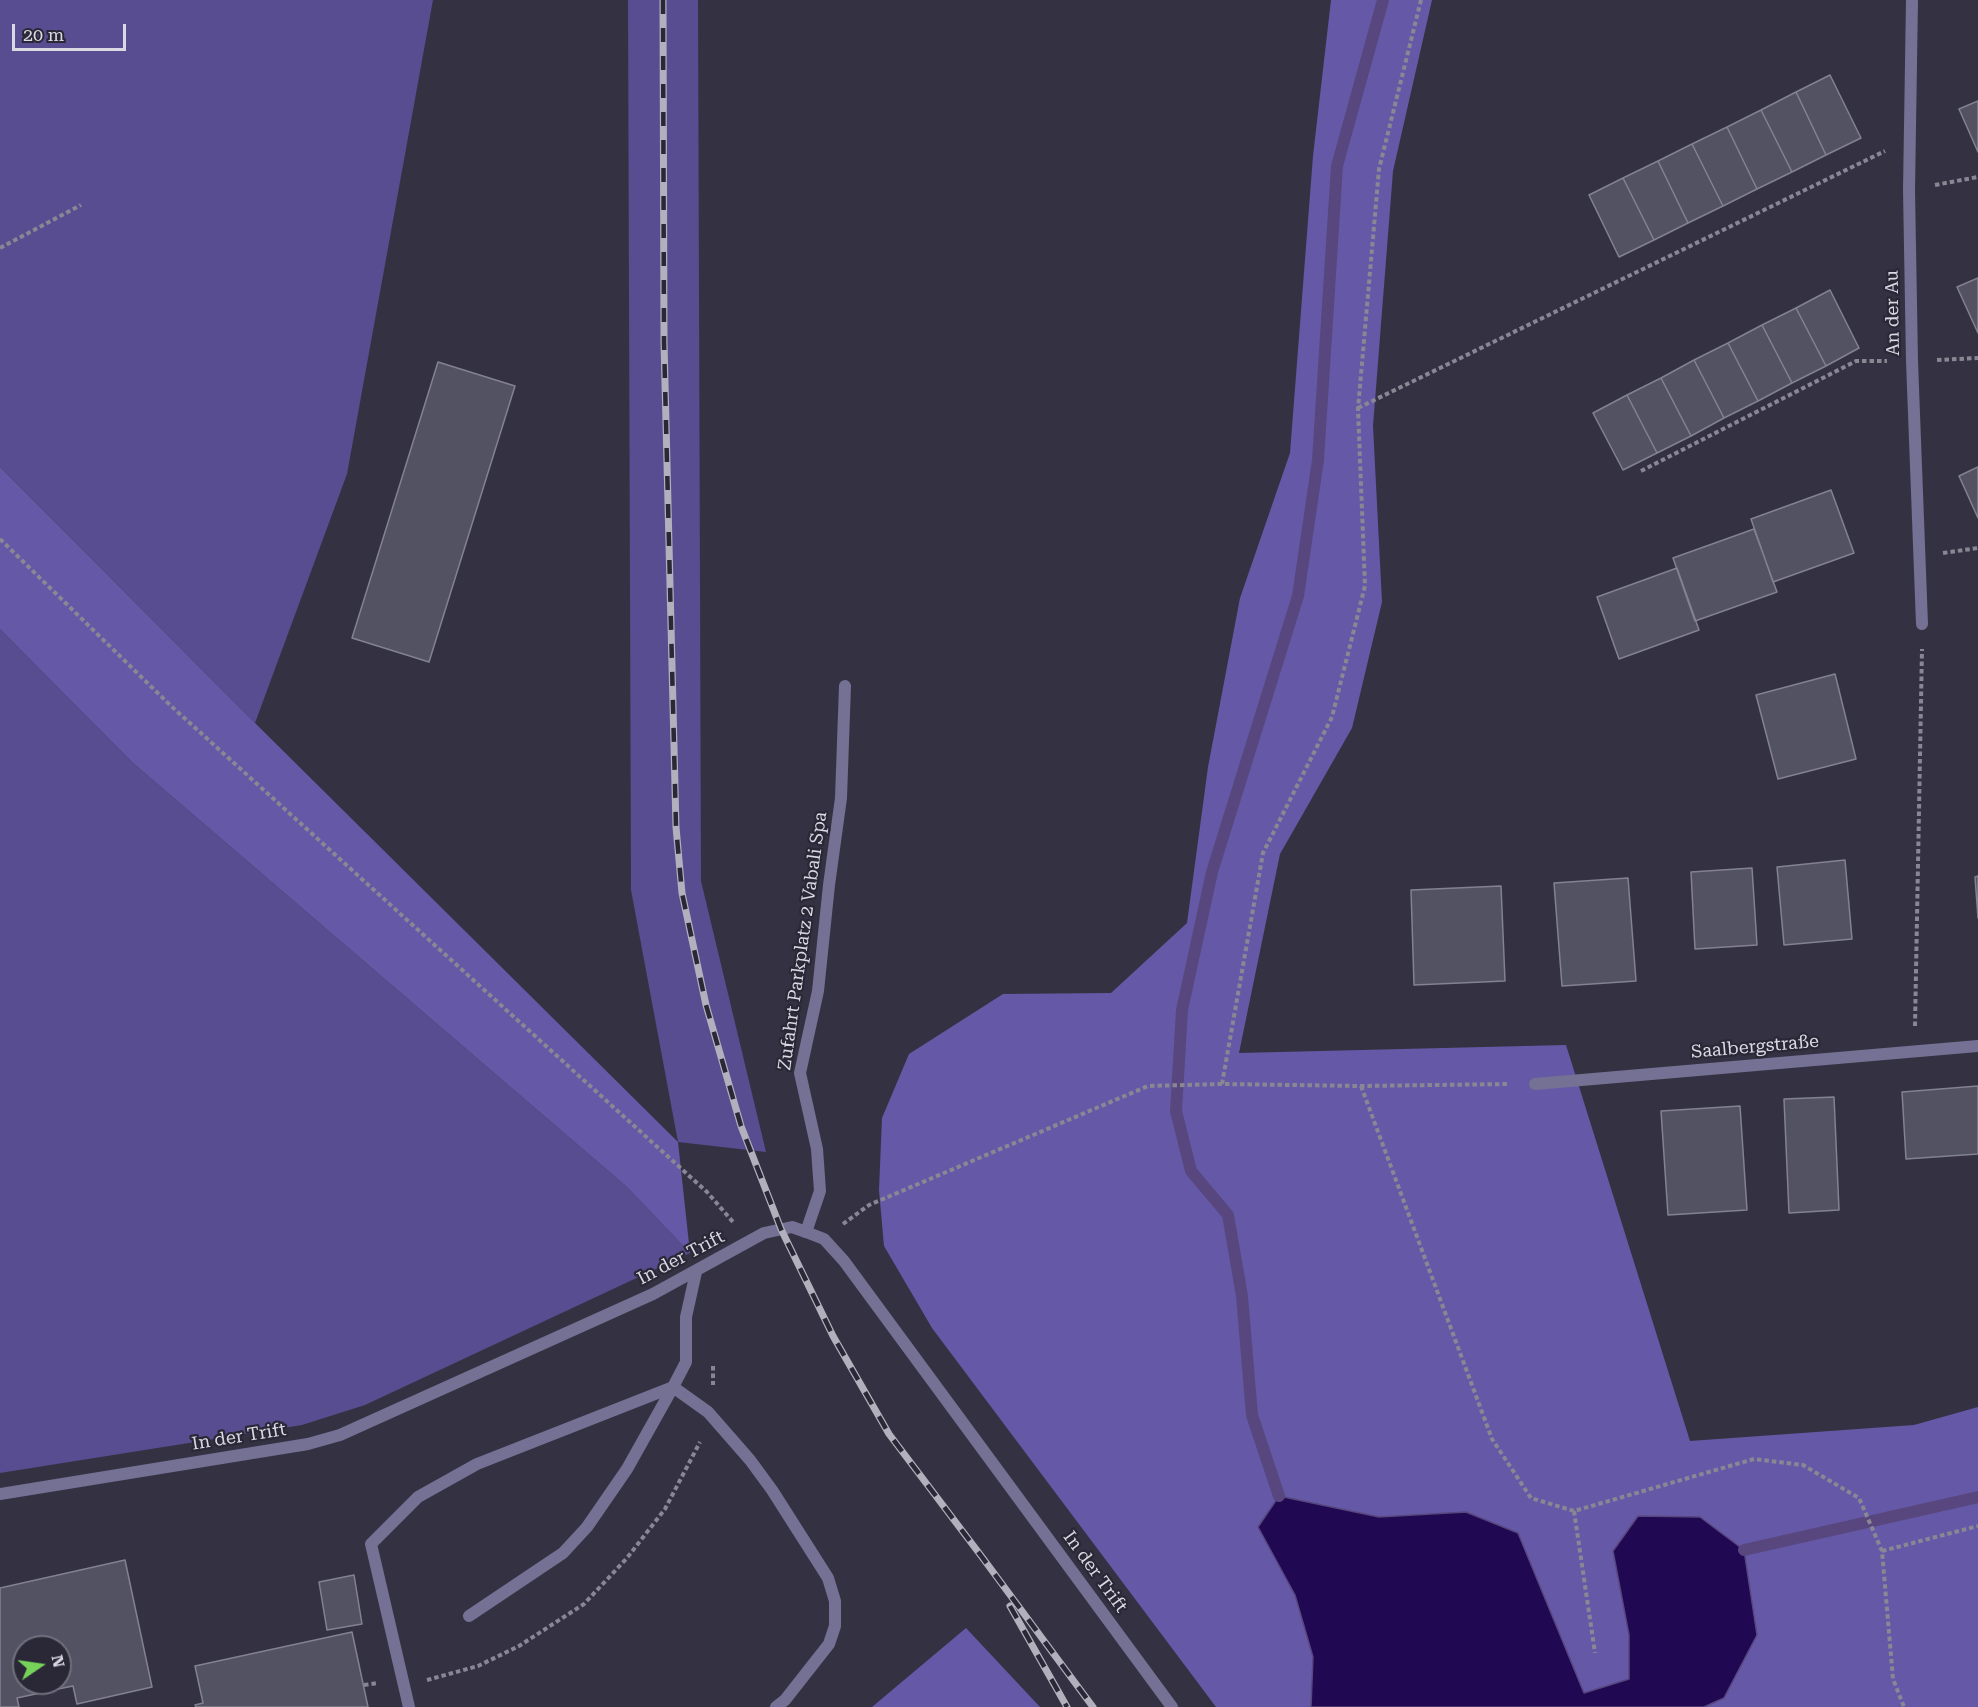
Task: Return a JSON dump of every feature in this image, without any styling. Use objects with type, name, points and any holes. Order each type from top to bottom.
[{"type":"street","name":"An der Au","points":[[1912,0],[1909,190],[1912,361],[1922,624]]},
{"type":"street","name":"Zufahrt Parkplatz 2 Vabali Spa","points":[[806,1232],[820,1191],[817,1149],[800,1073],[818,991],[841,798],[845,686]]},
{"type":"street","name":"Saalbergstraße","points":[[1535,1084],[1978,1046]]},
{"type":"street","name":"In der Trift","points":[[0,1494],[308,1444],[340,1435],[653,1294],[764,1233],[792,1227],[824,1239],[844,1261],[1172,1707]]},
{"type":"street","points":[[469,1616],[564,1552],[587,1527],[627,1469],[686,1362],[686,1317],[696,1272]]},
{"type":"street","points":[[409,1707],[371,1544],[418,1497],[477,1464],[673,1387]]},
{"type":"street","points":[[673,1387],[708,1412],[750,1460],[772,1490],[828,1578],[835,1601],[835,1626],[829,1644],[776,1707]]},
{"type":"path","points":[[1222,1084],[1263,853],[1332,717],[1365,586],[1358,409],[1379,170],[1421,0]]},
{"type":"path","points":[[1358,409],[1910,139]]},
{"type":"path","points":[[1909,190],[1978,177]]},
{"type":"path","points":[[0,248],[81,205]]},
{"type":"path","points":[[1641,471],[1856,361],[1978,358]]},
{"type":"path","points":[[0,539],[170,705],[706,1192],[750,1241]]},
{"type":"path","points":[[1920,556],[1978,548]]},
{"type":"path","points":[[1914,1052],[1922,624]]},
{"type":"path","points":[[824,1239],[869,1205],[1148,1086],[1535,1084]]},
{"type":"path","points":[[1361,1086],[1492,1439],[1532,1498],[1574,1511],[1754,1459],[1803,1465],[1859,1498],[1882,1551],[1893,1679],[1904,1707]]},
{"type":"path","points":[[1574,1511],[1595,1653]]},
{"type":"path","points":[[1882,1551],[1978,1526]]},
{"type":"shaded area","points":[[0,0],[433,0],[347,474],[255,723],[0,467]]},
{"type":"shaded area","points":[[628,0],[698,0],[701,881],[766,1152],[678,1142],[631,890]]},
{"type":"shaded area","points":[[1331,0],[1432,0],[1393,171],[1373,426],[1382,602],[1352,728],[1280,854],[1239,1053],[1566,1045],[1690,1441],[1914,1425],[1978,1407],[1978,1707],[1704,1707],[1724,1697],[1638,1516],[1614,1551],[1629,1635],[1629,1679],[1584,1693],[1466,1512],[1379,1517],[1280,1496],[1258,1527],[1295,1595],[1313,1657],[1311,1707],[1216,1707],[932,1328],[884,1246],[879,1190],[882,1118],[909,1054],[1003,994],[1111,993],[1187,923],[1208,767],[1240,598],[1290,453],[1313,156]]},
{"type":"shaded area","points":[[0,467],[678,1142],[690,1253],[627,1187],[132,762],[0,629]]},
{"type":"shaded area","points":[[0,629],[132,762],[627,1187],[690,1253],[365,1405],[302,1425],[0,1473]]},
{"type":"shaded area","points":[[1279,1496],[1379,1517],[1466,1512],[1518,1533],[1584,1693],[1629,1679],[1629,1635],[1613,1551],[1638,1516],[1700,1517],[1744,1550],[1757,1635],[1724,1698],[1704,1707],[1311,1707],[1313,1657],[1295,1595],[1258,1527]]},
{"type":"shaded area","points":[[966,1628],[1040,1707],[872,1707]]},
{"type":"building","points":[[1830,75],[1861,138],[1826,155],[1796,92]]},
{"type":"building","points":[[1796,92],[1826,155],[1792,172],[1761,110]]},
{"type":"building","points":[[1978,101],[1978,152],[1959,109]]},
{"type":"building","points":[[1761,110],[1792,172],[1757,189],[1727,127]]},
{"type":"building","points":[[1727,127],[1757,189],[1723,206],[1692,144]]},
{"type":"building","points":[[1692,144],[1723,206],[1688,223],[1658,161]]},
{"type":"building","points":[[1658,161],[1688,223],[1654,240],[1623,178]]},
{"type":"building","points":[[1623,178],[1654,240],[1619,257],[1589,195]]},
{"type":"building","points":[[1978,278],[1978,333],[1957,287]]},
{"type":"building","points":[[1830,290],[1859,348],[1826,366],[1796,308]]},
{"type":"building","points":[[1796,308],[1826,366],[1792,383],[1762,325]]},
{"type":"building","points":[[1762,325],[1792,383],[1758,401],[1728,343]]},
{"type":"building","points":[[1728,343],[1758,401],[1724,418],[1694,360]]},
{"type":"building","points":[[1694,360],[1724,418],[1691,436],[1661,378]]},
{"type":"building","points":[[438,362],[515,386],[429,662],[352,638]]},
{"type":"building","points":[[1661,378],[1691,436],[1657,453],[1627,395]]},
{"type":"building","points":[[1627,395],[1657,453],[1623,470],[1593,413]]},
{"type":"building","points":[[1978,467],[1978,518],[1959,476]]},
{"type":"building","points":[[1831,490],[1854,553],[1773,582],[1751,519]]},
{"type":"building","points":[[1754,529],[1777,592],[1695,621],[1673,558]]},
{"type":"building","points":[[1677,568],[1699,630],[1619,659],[1597,597]]},
{"type":"building","points":[[1835,674],[1856,759],[1778,779],[1756,695]]},
{"type":"building","points":[[1845,860],[1852,939],[1784,945],[1777,867]]},
{"type":"building","points":[[1752,868],[1757,945],[1695,949],[1691,872]]},
{"type":"building","points":[[1978,876],[1978,918],[1975,877]]},
{"type":"building","points":[[1628,878],[1636,981],[1562,986],[1554,883]]},
{"type":"building","points":[[1501,886],[1505,981],[1414,985],[1411,890]]},
{"type":"building","points":[[1978,1086],[1978,1154],[1906,1159],[1902,1092]]},
{"type":"building","points":[[1834,1097],[1839,1210],[1789,1213],[1784,1099]]},
{"type":"building","points":[[1740,1106],[1747,1210],[1668,1215],[1661,1111]]},
{"type":"building","points":[[125,1560],[152,1687],[77,1704],[72,1686],[72,1635],[12,1635],[12,1695],[31,1695],[17,1698],[19,1707],[0,1707],[0,1588]]},
{"type":"building","points":[[354,1575],[362,1624],[327,1630],[319,1582]]},
{"type":"building","points":[[352,1632],[368,1707],[196,1707],[195,1705],[203,1703],[195,1666]]},
{"type":"waterway","points":[[1279,1496],[1252,1415],[1242,1296],[1228,1215],[1191,1171],[1176,1111],[1182,1010],[1212,872],[1298,596],[1318,460],[1337,166],[1383,0]]},
{"type":"waterway","points":[[1744,1550],[1978,1497]]},
{"type":"railway","points":[[663,0],[664,342],[676,827],[682,893],[706,1005],[741,1126],[781,1229],[833,1336],[889,1434],[1093,1707]]},
{"type":"railway","points":[[1010,1606],[1067,1707]]}]
